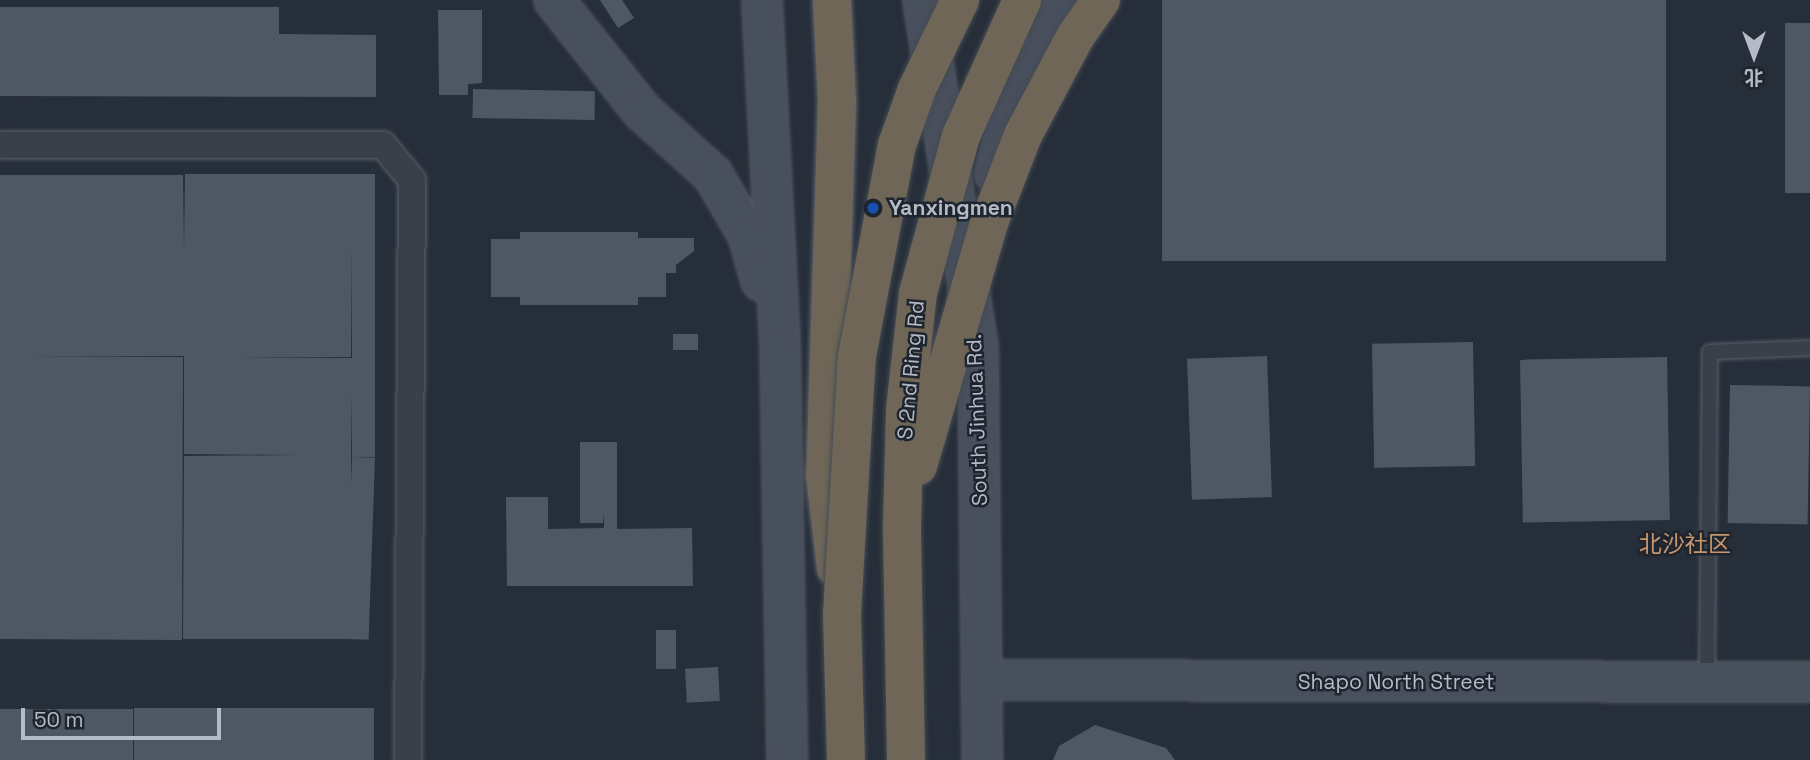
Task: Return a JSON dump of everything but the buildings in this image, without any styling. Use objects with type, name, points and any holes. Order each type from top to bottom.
[{"type":"highway","points":[[804,0],[821,66],[834,177]]},
{"type":"highway","points":[[832,0],[837,101],[825,475],[842,614]]},
{"type":"highway","points":[[846,760],[842,614],[857,356],[884,202],[917,89],[960,0]]},
{"type":"highway","name":"S 2nd Ring Rd","points":[[906,760],[902,525],[905,410],[918,293],[961,136],[1022,0]]},
{"type":"highway","points":[[902,525],[989,223],[1023,135],[1075,37],[1101,0]]},
{"type":"main road","points":[[554,0],[642,111],[713,175],[748,235],[780,347]]},
{"type":"main road","points":[[762,0],[780,347],[784,755]]},
{"type":"main road","name":"South Jinhua Rd.","points":[[923,0],[978,346],[982,760]]},
{"type":"main road","points":[[978,346],[985,211],[1016,86],[1059,0]]},
{"type":"main road","name":"Shapo North Street","points":[[983,680],[1810,682]]},
{"type":"street","points":[[0,145],[383,145],[412,180],[408,760]]},
{"type":"lane","points":[[1707,683],[1710,352],[1810,348]]},
{"type":"place","name":"Yanxingmen","points":[[873,208]]},
{"type":"district","name":"北沙社区","points":[[1685,544]]}]
